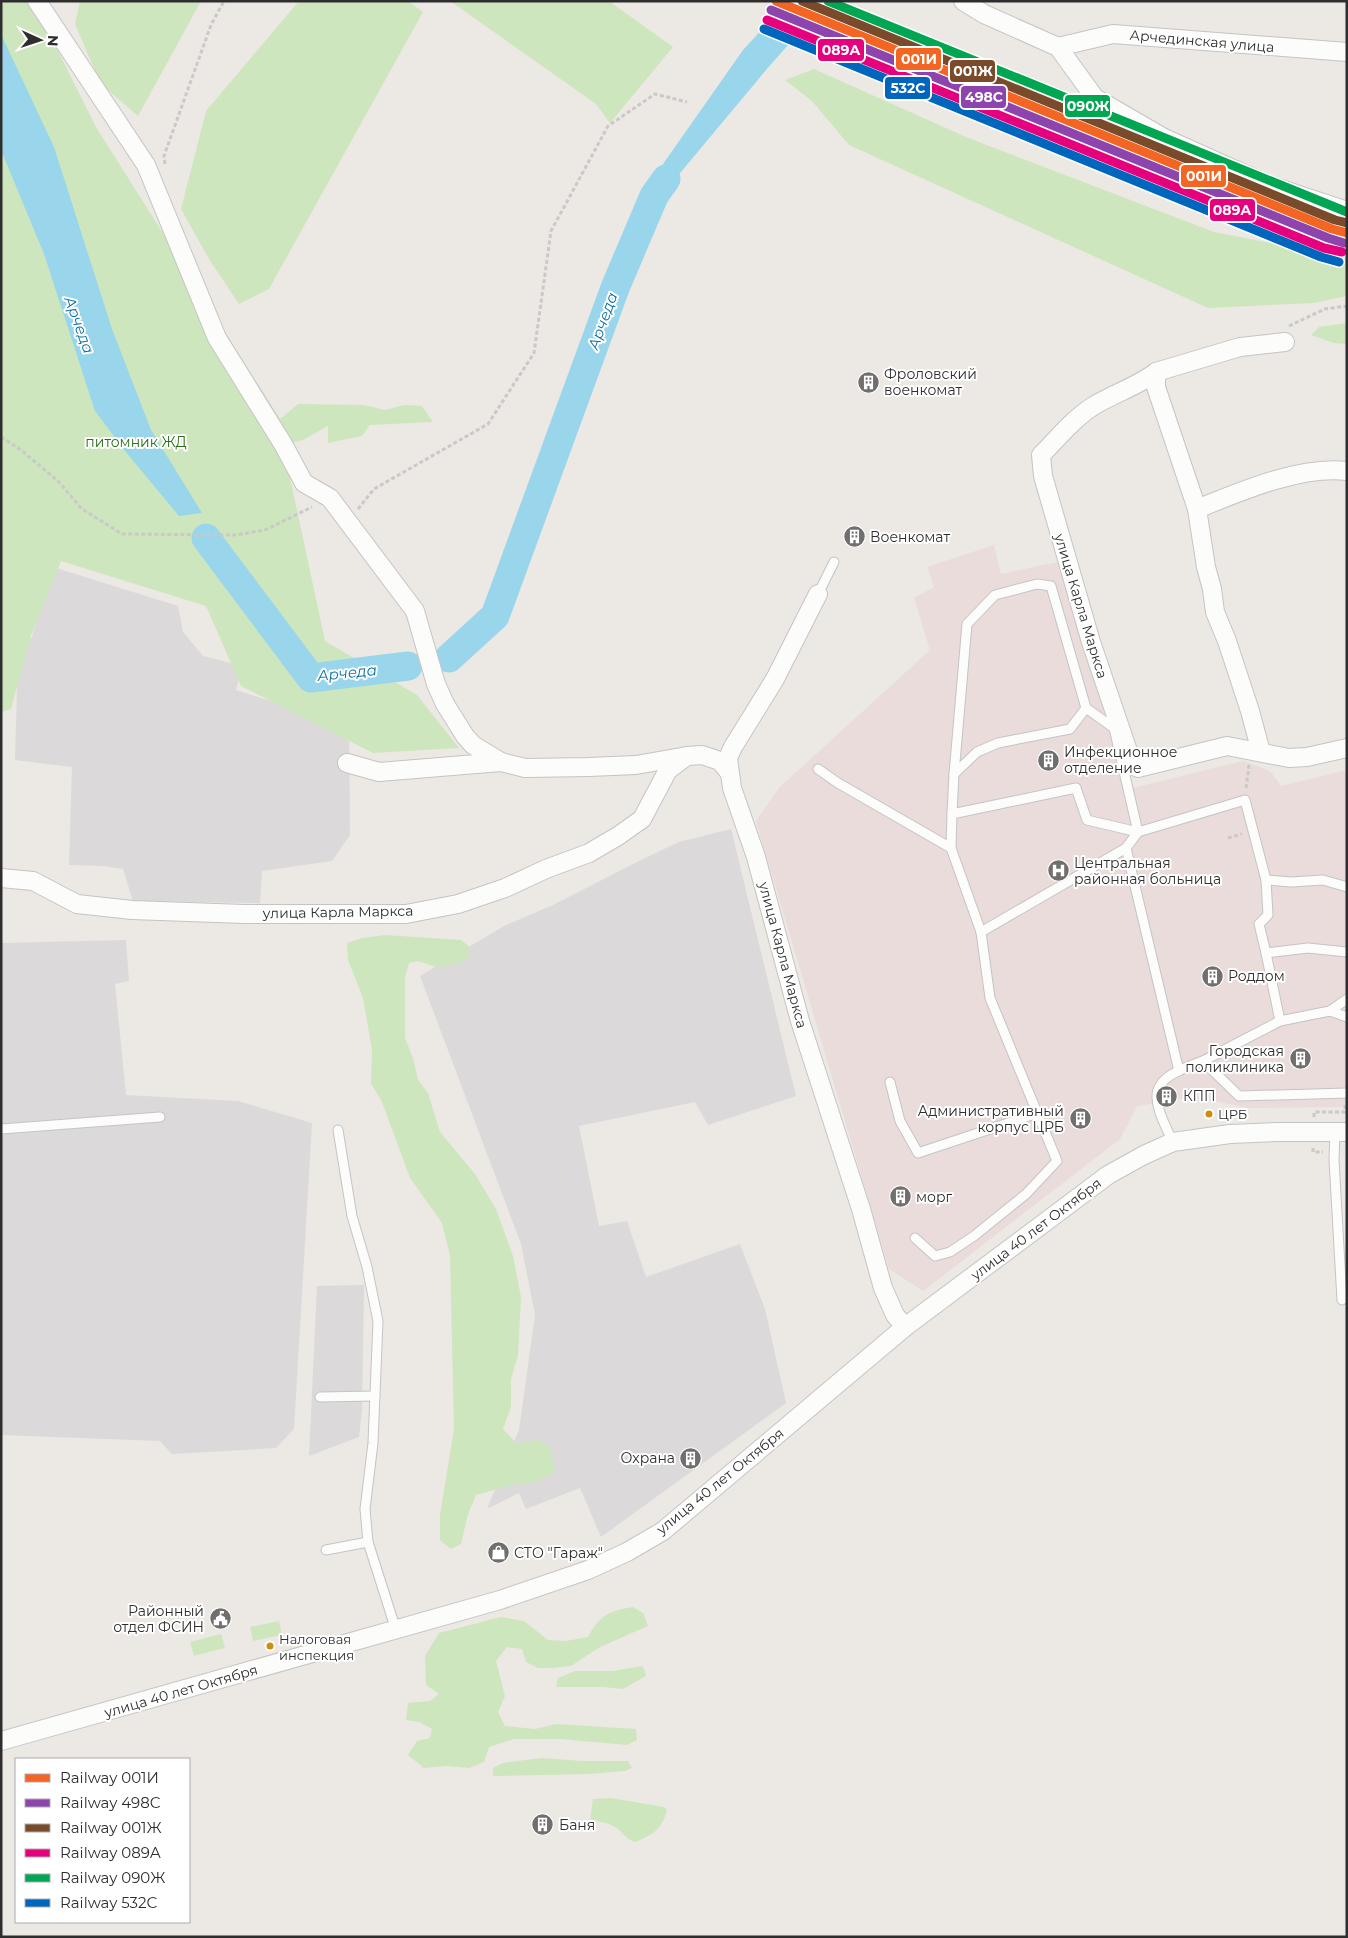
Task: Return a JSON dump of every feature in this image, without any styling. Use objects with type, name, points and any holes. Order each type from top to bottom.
[{"type":"street","points":[[37,1],[146,165],[217,338],[283,444],[304,483],[330,498],[416,611],[436,684],[445,704],[465,736],[473,745],[501,762],[525,768],[636,765],[702,755],[720,761],[728,771]]},
{"type":"street","points":[[962,1],[984,14],[1058,47],[1095,98],[1164,138],[1269,185],[1347,211]]},
{"type":"street","name":"Арчединская улица","points":[[1058,47],[1113,34],[1347,52]]},
{"type":"street","name":"улица Карла Маркса","points":[[1285,342],[1240,347],[1156,372],[1145,381],[1094,406],[1041,455],[1043,476],[1094,651],[1131,760],[1138,768],[1227,746],[1289,758],[1307,757],[1347,748]]},
{"type":"street","points":[[1156,372],[1156,387],[1196,509],[1215,612],[1227,641],[1250,712],[1257,751]]},
{"type":"street","points":[[1196,509],[1282,478],[1338,470],[1347,471]]},
{"type":"street","name":"улица Карла Маркса","points":[[818,594],[776,679],[732,747],[728,758],[728,771],[756,857],[800,1021],[861,1209],[883,1288],[895,1315],[905,1327]]},
{"type":"street","name":"улица Карла Маркса","points":[[1,878],[33,881],[77,904],[132,910],[244,914],[406,914],[458,904],[505,888],[546,869],[589,853],[642,819],[668,770],[687,756]]},
{"type":"street","points":[[347,763],[379,772],[501,762]]},
{"type":"street","name":"улица 40 лет Октября","points":[[1,1741],[396,1630],[588,1570],[627,1552],[663,1531],[905,1327],[1108,1175],[1144,1154],[1173,1142],[1230,1134],[1341,1132]]},
{"type":"lane","points":[[818,594],[834,562]]},
{"type":"lane","points":[[915,1238],[935,1256],[950,1252],[974,1236],[1026,1194],[1057,1162],[990,998],[981,932],[951,848],[954,774],[967,624],[995,595],[1037,584],[1051,586],[1086,708],[1114,728],[1138,832],[1126,848],[981,932]]},
{"type":"lane","points":[[954,774],[977,752],[998,743],[1070,729],[1086,708]]},
{"type":"lane","points":[[818,769],[838,783],[951,848]]},
{"type":"lane","points":[[952,814],[1076,788],[1087,820],[1138,832],[1245,800],[1266,880],[1268,915],[1259,924],[1280,1021]]},
{"type":"lane","points":[[1126,848],[1179,1071]]},
{"type":"lane","points":[[1266,880],[1291,882],[1323,880],[1347,887]]},
{"type":"lane","points":[[1266,953],[1308,948],[1347,952]]},
{"type":"lane","points":[[1173,1142],[1157,1104],[1156,1093],[1162,1081],[1280,1021],[1330,1011],[1347,999]]},
{"type":"lane","points":[[1330,1011],[1347,1017]]},
{"type":"lane","points":[[1203,1061],[1239,1096],[1347,1094]]},
{"type":"lane","points":[[890,1082],[900,1121],[918,1153],[1038,1113]]},
{"type":"lane","points":[[1,1129],[160,1117]]},
{"type":"lane","points":[[338,1130],[352,1216],[367,1267],[378,1321],[373,1443],[365,1510],[368,1542],[396,1630]]},
{"type":"lane","points":[[1341,1132],[1334,1160],[1342,1300]]},
{"type":"lane","points":[[320,1397],[374,1396]]},
{"type":"lane","points":[[326,1550],[368,1542]]},
{"type":"path","points":[[165,165],[164,156],[211,25],[224,1]]},
{"type":"path","points":[[348,521],[374,489],[488,424],[534,353],[551,231],[608,126],[654,94],[687,102]]},
{"type":"path","points":[[1,437],[21,450],[58,481],[82,509],[122,534],[236,535],[265,530],[330,498]]},
{"type":"path","points":[[1245,800],[1249,764],[1257,751]]},
{"type":"shaded area","name":"Центральная районная больница","points":[[994,545],[1001,574],[1063,561],[1084,655],[1097,651],[1133,788],[1243,761],[1270,771],[1281,786],[1347,770],[1347,1107],[1247,1108],[1216,1101],[1181,1099],[1137,1106],[1120,1139],[923,1291],[889,1269],[756,821],[780,787],[930,650],[914,598],[934,587],[927,567]]},
{"type":"shaded area","points":[[53,567],[178,606],[183,632],[203,656],[242,666],[236,690],[349,726],[350,835],[332,861],[262,871],[260,903],[133,901],[123,869],[103,866],[69,865],[72,767],[15,760],[18,653],[32,637]]},
{"type":"shaded area","points":[[731,829],[796,1096],[708,1125],[695,1102],[579,1126],[599,1226],[627,1221],[646,1277],[740,1244],[765,1309],[786,1403],[601,1537],[580,1488],[526,1509],[519,1493],[487,1509],[519,1430],[535,1315],[521,1244],[420,976],[504,926],[553,905],[643,859],[679,842]]},
{"type":"shaded area","points":[[126,940],[129,981],[115,984],[126,1095],[238,1101],[312,1123],[294,1429],[276,1448],[172,1454],[160,1441],[1,1435],[1,943]]},
{"type":"shaded area","points":[[364,1285],[362,1410],[359,1437],[309,1456],[317,1286]]},
{"type":"green space","name":"питомник ЖД","points":[[1,1],[33,1],[96,127],[280,419],[298,404],[364,405],[385,410],[404,405],[422,406],[433,422],[370,425],[362,436],[328,443],[328,426],[303,440],[283,445],[325,641],[417,695],[459,748],[373,753],[241,686],[206,606],[61,561],[31,636],[11,709],[1,712]]},
{"type":"green space","points":[[80,1],[201,1],[138,116],[101,84],[75,24]]},
{"type":"green space","points":[[299,1],[408,1],[423,12],[269,289],[239,304],[209,259],[181,209],[206,111]]},
{"type":"green space","points":[[450,1],[609,1],[673,47],[610,123],[596,104]]},
{"type":"green space","points":[[814,69],[966,137],[1214,232],[1347,259],[1347,296],[1314,303],[1208,308],[849,145],[812,101],[785,80]]},
{"type":"green space","points":[[1347,323],[1347,344],[1334,343],[1311,335],[1319,327]]},
{"type":"green space","points":[[385,935],[461,940],[470,947],[469,956],[464,962],[436,967],[418,961],[409,963],[405,978],[405,1038],[413,1058],[418,1080],[428,1093],[440,1132],[475,1174],[496,1209],[513,1256],[521,1297],[518,1355],[511,1379],[511,1407],[503,1429],[516,1443],[536,1440],[550,1446],[555,1472],[536,1482],[515,1484],[476,1495],[468,1514],[461,1544],[451,1549],[440,1540],[440,1515],[454,1429],[450,1255],[442,1223],[410,1178],[382,1102],[371,1083],[372,1050],[363,998],[348,960],[347,943],[362,938]]},
{"type":"green space","points":[[633,1607],[643,1613],[648,1626],[600,1647],[571,1666],[538,1668],[526,1662],[522,1649],[507,1647],[496,1661],[505,1696],[498,1712],[505,1726],[535,1729],[556,1724],[636,1729],[637,1740],[627,1745],[559,1739],[514,1739],[489,1747],[484,1762],[469,1768],[447,1766],[424,1768],[408,1755],[417,1741],[430,1738],[432,1729],[419,1722],[406,1720],[408,1703],[430,1701],[439,1694],[426,1685],[425,1656],[439,1633],[501,1617],[524,1621],[548,1640],[566,1641],[588,1637],[606,1615]]},
{"type":"green space","points":[[279,1621],[282,1635],[253,1641],[250,1627]]},
{"type":"green space","points":[[221,1634],[225,1648],[194,1656],[190,1642]]},
{"type":"green space","points":[[643,1666],[646,1676],[623,1689],[556,1687],[558,1678],[575,1671],[613,1671]]},
{"type":"green space","points":[[542,1758],[582,1761],[628,1761],[632,1768],[625,1771],[590,1774],[493,1776],[493,1768],[503,1763]]},
{"type":"green space","points":[[611,1798],[664,1807],[667,1810],[665,1817],[656,1830],[647,1837],[635,1842],[627,1838],[612,1825],[590,1821],[593,1799]]},
{"type":"water","points":[[788,1],[827,1],[766,70],[635,227],[642,194],[743,50]]},
{"type":"water","points":[[1,34],[54,147],[112,329],[151,430],[202,513],[179,516],[125,451],[95,411],[44,254],[1,150]]},
{"type":"waterway","name":"Арчеда","points":[[449,658],[495,616],[615,288],[654,196],[666,179]]},
{"type":"waterway","name":"Арчеда","points":[[206,538],[311,678],[408,666]]},
{"type":"rail line","name":"001И","points":[[776,1],[1332,229],[1347,233]]},
{"type":"rail line","name":"001Ж","points":[[802,1],[1335,220],[1347,223]]},
{"type":"rail line","name":"090Ж","points":[[828,1],[1347,212]]},
{"type":"rail line","name":"498С","points":[[771,10],[1344,243]]},
{"type":"rail line","name":"089А","points":[[767,20],[1324,248],[1342,252]]},
{"type":"rail line","name":"532С","points":[[764,29],[1321,257],[1339,262]]},
{"type":"place","name":"Фроловский военкомат","points":[[868,382]]},
{"type":"place","name":"Военкомат","points":[[854,537]]},
{"type":"place","name":"Инфекционное отделение","points":[[1048,760]]},
{"type":"place","name":"Центральная районная больница","points":[[1058,871]]},
{"type":"place","name":"Роддом","points":[[1212,976]]},
{"type":"place","name":"Городская поликлиника","points":[[1300,1059]]},
{"type":"place","name":"КПП","points":[[1167,1096]]},
{"type":"place","name":"ЦРБ","points":[[1209,1114]]},
{"type":"place","name":"Административный корпус ЦРБ","points":[[1080,1119]]},
{"type":"place","name":"морг","points":[[900,1197]]},
{"type":"place","name":"Охрана","points":[[691,1458]]},
{"type":"place","name":"СТО \"Гараж\"","points":[[498,1553]]},
{"type":"place","name":"Районный отдел ФСИН","points":[[220,1619]]},
{"type":"place","name":"Налоговая инспекция","points":[[270,1646]]},
{"type":"place","name":"Баня","points":[[543,1825]]}]
